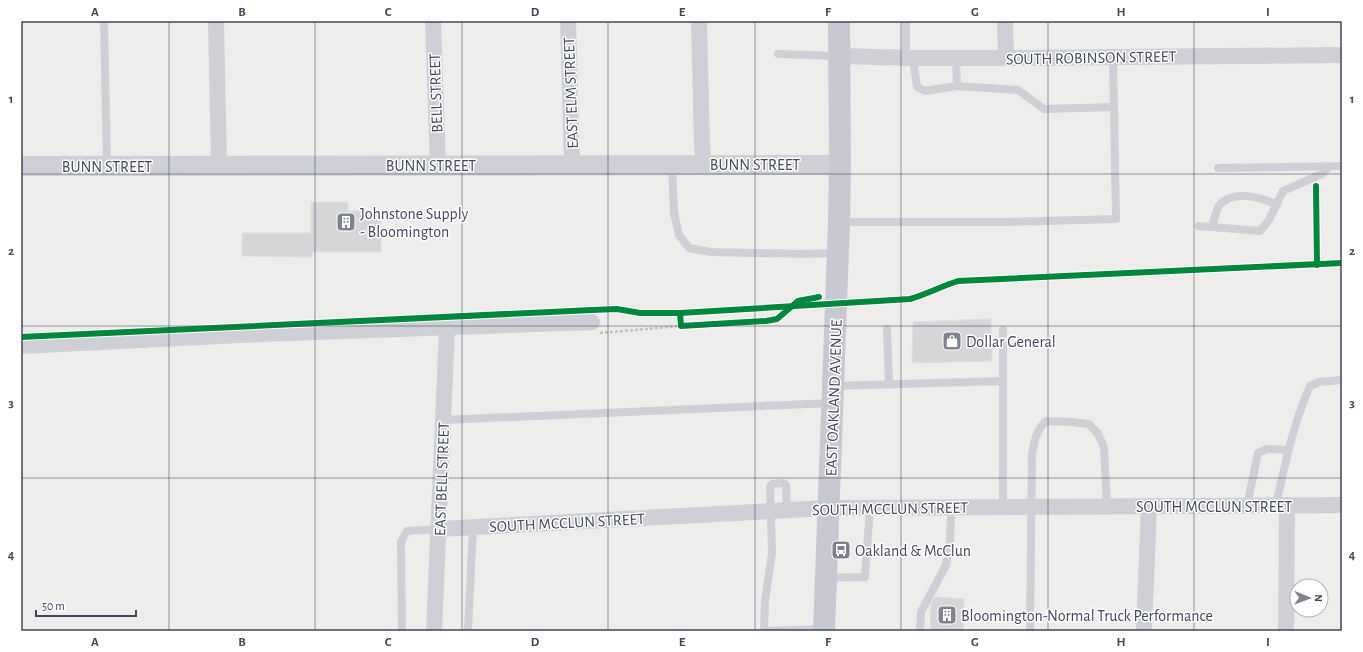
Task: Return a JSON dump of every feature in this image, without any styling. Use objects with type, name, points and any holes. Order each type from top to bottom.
[{"type":"main road","name":"EAST OAKLAND AVENUE","points":[[824,630],[840,222],[839,21]]},
{"type":"street","points":[[216,21],[219,165]]},
{"type":"street","name":"BELL STREET","points":[[433,21],[438,166]]},
{"type":"street","name":"EAST ELM STREET","points":[[568,21],[572,166]]},
{"type":"street","points":[[699,21],[703,164]]},
{"type":"street","points":[[1005,21],[1006,58]]},
{"type":"street","name":"SOUTH ROBINSON STREET","points":[[840,56],[1006,58],[1342,54]]},
{"type":"street","name":"BUNN STREET","points":[[21,166],[572,166],[672,164],[840,165]]},
{"type":"street","points":[[21,346],[261,334],[592,322]]},
{"type":"street","name":"EAST BELL STREET","points":[[434,631],[447,328]]},
{"type":"street","points":[[1281,505],[1286,631]]},
{"type":"street","name":"SOUTH MCCLUN STREET","points":[[439,529],[829,508],[1342,505]]},
{"type":"street","points":[[1144,631],[1149,506]]},
{"type":"lane","points":[[104,21],[107,166]]},
{"type":"lane","points":[[906,21],[910,58],[917,87],[925,91],[957,86],[1018,90],[1044,109],[1114,107]]},
{"type":"lane","points":[[778,54],[822,54],[840,56]]},
{"type":"lane","points":[[840,222],[1011,222],[1116,219],[1113,57]]},
{"type":"lane","points":[[956,58],[957,86]]},
{"type":"lane","points":[[672,164],[674,213],[679,235],[690,248],[711,252],[804,254],[838,253]]},
{"type":"lane","points":[[1218,168],[1342,166]]},
{"type":"lane","points":[[1199,226],[1260,231],[1269,220],[1283,191],[1322,174],[1330,167]]},
{"type":"lane","points":[[1212,226],[1219,205],[1230,196],[1247,196],[1266,199],[1277,204]]},
{"type":"lane","points":[[887,329],[889,384]]},
{"type":"lane","points":[[1003,330],[1003,507]]},
{"type":"lane","points":[[1281,505],[1288,450],[1304,399],[1310,386],[1319,382],[1342,380]]},
{"type":"lane","points":[[443,420],[834,394],[889,384],[1003,381]]},
{"type":"lane","points":[[1030,631],[1032,455],[1034,441],[1040,426],[1046,421],[1089,424],[1098,434],[1104,447],[1107,507]]},
{"type":"lane","points":[[1247,506],[1258,453],[1267,449],[1288,450]]},
{"type":"lane","points":[[764,631],[765,601],[772,553],[770,485],[783,483],[786,485],[787,510]]},
{"type":"lane","points":[[826,578],[865,577],[870,508]]},
{"type":"lane","points":[[920,631],[921,612],[946,565],[950,545],[951,508]]},
{"type":"lane","points":[[468,631],[473,527]]},
{"type":"lane","points":[[402,631],[402,542],[407,531],[439,529]]},
{"type":"lane","points":[[768,631],[824,630]]},
{"type":"path","points":[[592,322],[593,334],[682,326]]},
{"type":"building","name":"Johnstone Supply - Bloomington","points":[[311,202],[348,202],[348,211],[381,211],[381,252],[312,252],[312,257],[242,256],[242,233],[311,233]]},
{"type":"building","name":"Dollar General","points":[[991,319],[992,361],[912,363],[913,322]]},
{"type":"building","name":"Bloomington-Normal Truck Performance","points":[[935,597],[964,599],[963,631],[930,631],[931,604]]},
{"type":"cycle path","points":[[1316,186],[1317,265]]},
{"type":"cycle path","points":[[21,337],[617,309],[640,313],[680,313],[910,299],[958,281],[1342,263]]},
{"type":"cycle path","points":[[680,313],[681,326],[766,321],[777,319],[798,301],[819,297]]},
{"type":"place","name":"Johnstone Supply - Bloomington","points":[[346,222]]},
{"type":"place","name":"Dollar General","points":[[952,341]]},
{"type":"place","name":"Oakland & McClun","points":[[841,550]]},
{"type":"place","name":"Bloomington-Normal Truck Performance","points":[[947,615]]}]
